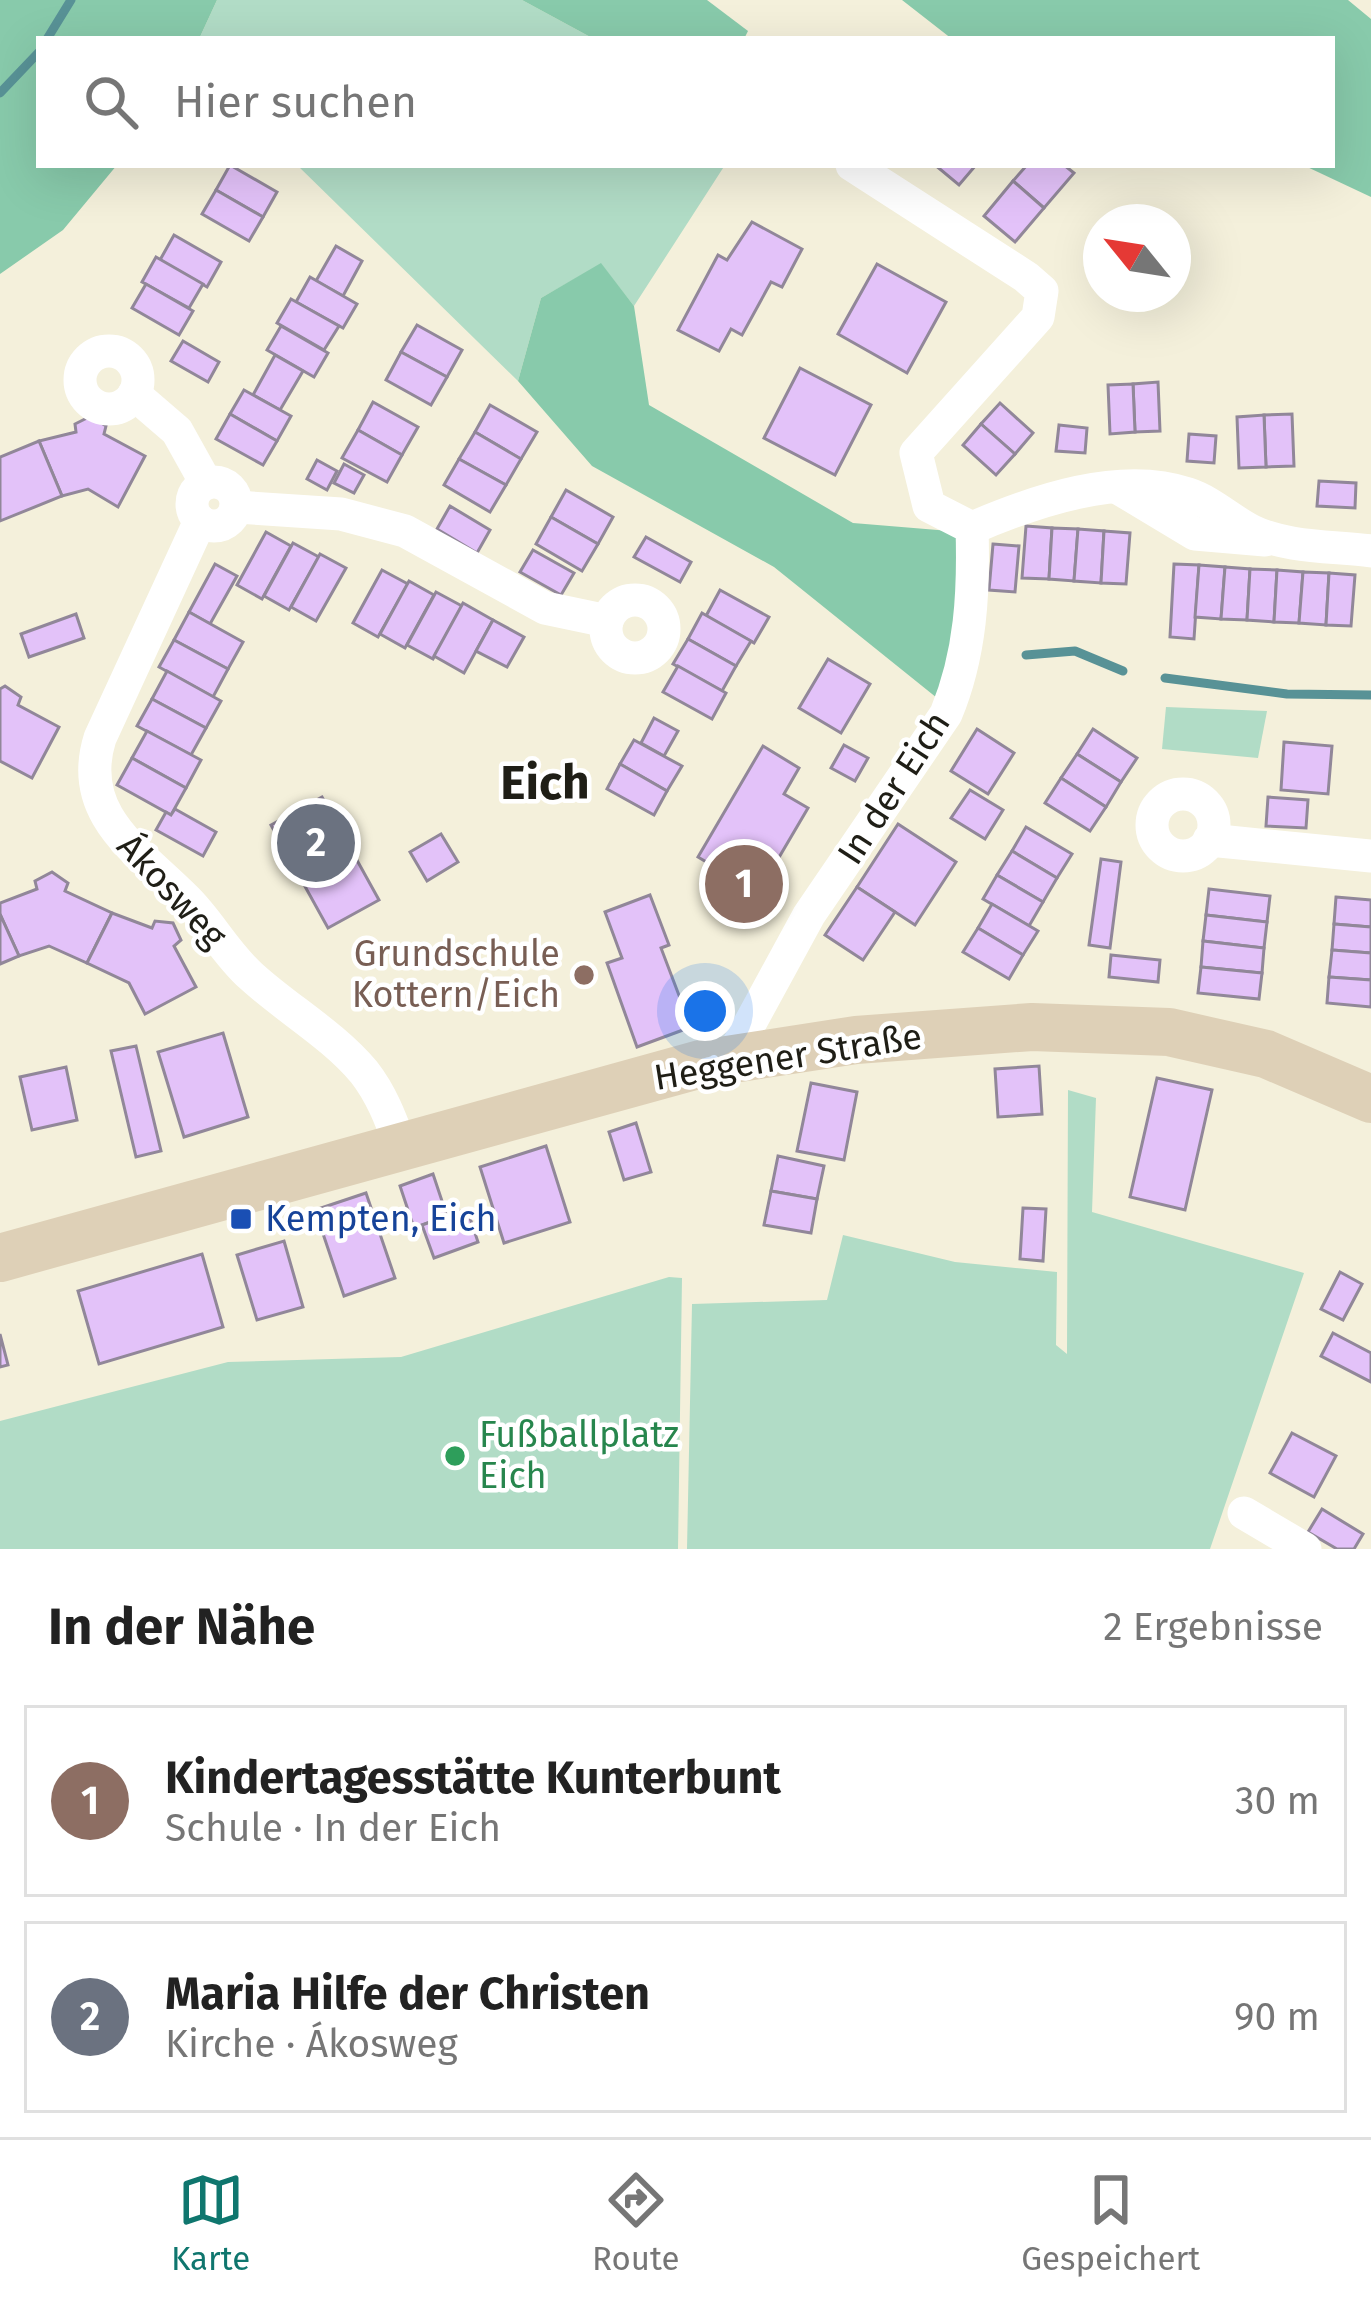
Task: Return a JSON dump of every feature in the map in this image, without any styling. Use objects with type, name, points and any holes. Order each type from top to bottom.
[{"type":"street","points":[[857,168],[1042,291],[1038,317],[916,454],[929,506],[972,528],[1022,507],[1118,488],[1189,494],[1275,540],[1371,550]]},
{"type":"street","points":[[134,394],[177,431],[206,483],[230,489],[236,507]]},
{"type":"street","name":"Ákosweg","points":[[206,483],[192,500],[200,521],[100,738],[93,760],[102,809],[129,849],[187,900],[234,959],[360,1068],[386,1106],[401,1147]]},
{"type":"street","points":[[200,521],[222,524],[236,507]]},
{"type":"street","points":[[236,507],[341,514],[404,531],[545,608],[608,621]]},
{"type":"street","name":"In der Eich","points":[[730,1060],[809,915],[946,714],[959,682],[969,624],[972,528]]},
{"type":"street","points":[[1209,841],[1371,856]]},
{"type":"street","name":"Heggener Straße","points":[[0,1258],[730,1060],[963,1030],[1067,1027],[1169,1032],[1266,1054],[1371,1099]]},
{"type":"street","points":[[1244,1513],[1305,1549]]},
{"type":"green space","points":[[0,0],[217,0],[200,36],[36,36],[36,168],[115,168],[63,230],[0,274]]},
{"type":"green space","points":[[217,0],[522,0],[588,36],[200,36]]},
{"type":"green space","points":[[522,0],[707,0],[748,31],[746,36],[588,36]]},
{"type":"green space","points":[[902,0],[1348,0],[1371,19],[1371,197],[1309,168],[1335,168],[1335,36],[948,36]]},
{"type":"green space","points":[[300,168],[723,168],[634,306],[601,264],[541,298],[518,381]]},
{"type":"green space","points":[[601,263],[634,306],[649,405],[853,523],[962,532],[966,588],[942,702],[774,567],[592,466],[518,381],[541,298]]},
{"type":"green space","points":[[1166,707],[1267,711],[1258,758],[1162,749]]},
{"type":"green space","points":[[1068,1090],[1096,1098],[1092,1212],[1304,1273],[1210,1549],[687,1549],[692,1304],[827,1300],[843,1235],[955,1262],[1057,1272],[1056,1345],[1067,1354]]},
{"type":"green space","name":"Fußballplatz Eich","points":[[669,1277],[682,1278],[678,1549],[0,1549],[0,1421],[228,1362],[401,1357]]},
{"type":"building","points":[[228,168],[235,168],[277,192],[263,217],[216,190]]},
{"type":"building","points":[[939,168],[973,168],[959,185]]},
{"type":"building","points":[[1024,168],[1068,168],[1074,173],[1044,208],[1013,181]]},
{"type":"building","points":[[1013,181],[1044,208],[1015,242],[984,216]]},
{"type":"building","points":[[216,190],[263,217],[249,241],[202,214]]},
{"type":"building","points":[[752,222],[802,249],[782,287],[771,282],[742,335],[731,329],[719,351],[678,330],[718,255],[727,260]]},
{"type":"building","points":[[174,235],[221,262],[207,287],[160,260]]},
{"type":"building","points":[[336,246],[362,261],[343,296],[316,281]]},
{"type":"building","points":[[156,257],[203,284],[189,308],[142,282]]},
{"type":"building","points":[[877,264],[946,302],[907,373],[838,334]]},
{"type":"building","points":[[310,277],[357,304],[343,328],[296,302]]},
{"type":"building","points":[[146,284],[193,311],[179,335],[132,308]]},
{"type":"building","points":[[291,299],[339,326],[324,350],[277,323]]},
{"type":"building","points":[[417,325],[462,350],[447,377],[401,352]]},
{"type":"building","points":[[281,326],[328,353],[314,377],[267,350]]},
{"type":"building","points":[[183,341],[219,362],[208,382],[171,361]]},
{"type":"building","points":[[401,352],[447,377],[431,405],[386,380]]},
{"type":"building","points":[[275,355],[303,371],[280,410],[253,395]]},
{"type":"building","points":[[800,368],[871,405],[835,475],[764,438]]},
{"type":"building","points":[[1158,382],[1160,431],[1135,432],[1133,384]]},
{"type":"building","points":[[1133,384],[1135,432],[1110,434],[1108,385]]},
{"type":"building","points":[[244,390],[291,416],[277,441],[230,414]]},
{"type":"building","points":[[373,402],[418,427],[402,455],[358,430]]},
{"type":"building","points":[[1000,403],[1033,433],[1015,454],[981,424]]},
{"type":"building","points":[[490,405],[537,432],[521,459],[475,432]]},
{"type":"building","points":[[230,414],[277,441],[263,465],[216,439]]},
{"type":"building","points":[[1292,414],[1294,466],[1266,467],[1264,415]]},
{"type":"building","points":[[1264,415],[1266,467],[1239,468],[1237,417]]},
{"type":"building","points":[[91,416],[106,426],[104,434],[145,456],[118,507],[88,489],[62,496],[39,441],[76,432],[75,424]]},
{"type":"building","points":[[981,424],[1015,454],[996,475],[963,445]]},
{"type":"building","points":[[1059,425],[1087,428],[1085,453],[1056,451]]},
{"type":"building","points":[[358,430],[402,455],[387,482],[342,458]]},
{"type":"building","points":[[475,432],[521,459],[506,485],[459,459]]},
{"type":"building","points":[[1189,434],[1216,436],[1214,463],[1187,461]]},
{"type":"building","points":[[39,441],[62,496],[0,521],[0,457]]},
{"type":"building","points":[[459,459],[506,485],[490,512],[444,485]]},
{"type":"building","points":[[317,460],[337,471],[327,490],[307,479]]},
{"type":"building","points":[[344,464],[364,475],[354,493],[334,483]]},
{"type":"building","points":[[1319,481],[1356,483],[1355,508],[1317,506]]},
{"type":"building","points":[[566,490],[613,517],[598,544],[551,517]]},
{"type":"building","points":[[450,506],[490,530],[477,553],[437,529]]},
{"type":"building","points":[[551,517],[598,544],[582,571],[536,544]]},
{"type":"building","points":[[1026,526],[1052,528],[1049,579],[1022,578]]},
{"type":"building","points":[[1052,528],[1078,529],[1074,581],[1049,579]]},
{"type":"building","points":[[1078,529],[1104,531],[1101,583],[1074,581]]},
{"type":"building","points":[[1104,531],[1130,533],[1126,584],[1101,583]]},
{"type":"building","points":[[266,532],[291,546],[262,599],[237,585]]},
{"type":"building","points":[[646,537],[691,562],[680,582],[634,557]]},
{"type":"building","points":[[293,543],[319,557],[289,610],[264,596]]},
{"type":"building","points":[[993,544],[1019,546],[1015,592],[989,590]]},
{"type":"building","points":[[533,550],[574,573],[561,595],[520,572]]},
{"type":"building","points":[[320,554],[346,568],[316,621],[291,607]]},
{"type":"building","points":[[215,564],[237,576],[210,624],[189,612]]},
{"type":"building","points":[[1174,564],[1199,565],[1194,639],[1170,637]]},
{"type":"building","points":[[1199,565],[1225,567],[1221,619],[1195,617]]},
{"type":"building","points":[[1225,567],[1250,569],[1247,620],[1221,619]]},
{"type":"building","points":[[1250,569],[1277,570],[1274,622],[1247,620]]},
{"type":"building","points":[[382,570],[408,584],[378,637],[353,623]]},
{"type":"building","points":[[1277,570],[1303,572],[1299,623],[1274,622]]},
{"type":"building","points":[[1303,572],[1329,573],[1326,625],[1299,623]]},
{"type":"building","points":[[1329,573],[1355,575],[1351,626],[1326,625]]},
{"type":"building","points":[[409,581],[434,595],[405,648],[380,634]]},
{"type":"building","points":[[720,590],[769,617],[754,643],[706,616]]},
{"type":"building","points":[[436,592],[462,606],[433,659],[407,645]]},
{"type":"building","points":[[463,603],[493,620],[464,673],[434,656]]},
{"type":"building","points":[[189,612],[243,642],[228,669],[174,640]]},
{"type":"building","points":[[702,613],[751,641],[736,666],[688,639]]},
{"type":"building","points":[[76,614],[84,638],[29,657],[21,634]]},
{"type":"building","points":[[493,620],[524,637],[507,667],[476,651]]},
{"type":"building","points":[[688,639],[736,666],[722,691],[673,664]]},
{"type":"building","points":[[174,640],[228,669],[213,697],[159,667]]},
{"type":"building","points":[[828,659],[870,684],[841,733],[799,708]]},
{"type":"building","points":[[678,666],[726,693],[712,719],[663,692]]},
{"type":"building","points":[[167,671],[221,701],[206,728],[152,699]]},
{"type":"building","points":[[5,686],[21,697],[18,705],[59,727],[32,778],[0,761],[0,689]]},
{"type":"building","points":[[152,699],[206,728],[191,755],[137,726]]},
{"type":"building","points":[[654,718],[678,731],[664,756],[641,743]]},
{"type":"building","points":[[977,729],[1014,753],[988,794],[951,771]]},
{"type":"building","points":[[1093,729],[1137,758],[1121,782],[1077,754]]},
{"type":"building","points":[[147,731],[201,760],[186,788],[132,758]]},
{"type":"building","points":[[634,740],[682,766],[667,791],[620,764]]},
{"type":"building","points":[[1284,742],[1332,746],[1328,794],[1281,790]]},
{"type":"building","points":[[844,745],[868,758],[855,781],[831,768]]},
{"type":"building","points":[[763,746],[799,768],[784,794],[808,808],[758,893],[698,857]]},
{"type":"building","points":[[1077,754],[1121,782],[1106,807],[1061,778]]},
{"type":"building","points":[[132,758],[186,788],[171,815],[117,785]]},
{"type":"building","points":[[620,764],[667,791],[654,815],[607,789]]},
{"type":"building","points":[[1061,778],[1106,807],[1090,831],[1045,803]]},
{"type":"building","points":[[970,790],[1003,810],[985,839],[951,818]]},
{"type":"building","points":[[322,797],[379,900],[328,928],[271,825]]},
{"type":"building","points":[[1268,797],[1308,800],[1306,828],[1266,826]]},
{"type":"building","points":[[175,809],[216,832],[203,856],[156,830],[166,812],[171,815]]},
{"type":"building","points":[[898,824],[956,862],[915,925],[857,887]]},
{"type":"building","points":[[1026,827],[1072,854],[1057,878],[1012,851]]},
{"type":"building","points":[[441,834],[458,862],[427,881],[410,852]]},
{"type":"building","points":[[1012,851],[1057,878],[1043,902],[997,875]]},
{"type":"building","points":[[1101,859],[1121,862],[1110,948],[1089,945]]},
{"type":"building","points":[[52,872],[68,883],[65,891],[112,913],[87,963],[49,946],[19,956],[0,914],[0,903],[37,889],[35,881]]},
{"type":"building","points":[[997,875],[1043,902],[1029,926],[983,899]]},
{"type":"building","points":[[857,887],[895,912],[863,960],[825,935]]},
{"type":"building","points":[[1209,889],[1270,896],[1267,922],[1206,915]]},
{"type":"building","points":[[650,895],[669,945],[661,948],[691,1027],[637,1047],[607,963],[622,958],[605,912]]},
{"type":"building","points":[[1336,897],[1371,900],[1371,927],[1334,924]]},
{"type":"building","points":[[992,904],[1038,931],[1023,955],[978,928]]},
{"type":"building","points":[[112,913],[152,928],[155,921],[173,923],[181,940],[174,946],[196,987],[145,1014],[129,983],[87,963]]},
{"type":"building","points":[[0,914],[19,956],[0,964]]},
{"type":"building","points":[[1206,915],[1267,922],[1264,948],[1203,941]]},
{"type":"building","points":[[1334,924],[1371,927],[1371,953],[1332,950]]},
{"type":"building","points":[[978,928],[1023,955],[1009,979],[963,952]]},
{"type":"building","points":[[1203,941],[1264,948],[1262,973],[1201,967]]},
{"type":"building","points":[[1332,950],[1371,953],[1371,980],[1329,977]]},
{"type":"building","points":[[1111,955],[1160,960],[1158,982],[1109,977]]},
{"type":"building","points":[[1201,967],[1262,973],[1259,999],[1198,993]]},
{"type":"building","points":[[1329,977],[1371,980],[1371,1007],[1327,1003]]},
{"type":"building","points":[[223,1033],[248,1117],[184,1137],[158,1052]]},
{"type":"building","points":[[136,1046],[161,1151],[136,1157],[111,1051]]},
{"type":"building","points":[[1039,1066],[1042,1114],[998,1117],[995,1069]]},
{"type":"building","points":[[66,1067],[77,1120],[32,1130],[20,1077]]},
{"type":"building","points":[[1157,1078],[1212,1090],[1185,1210],[1130,1197]]},
{"type":"building","points":[[811,1083],[857,1092],[844,1160],[797,1151]]},
{"type":"building","points":[[636,1123],[651,1172],[624,1180],[609,1132]]},
{"type":"building","points":[[546,1146],[570,1222],[504,1243],[480,1167]]},
{"type":"building","points":[[778,1156],[824,1166],[817,1199],[771,1191]]},
{"type":"building","points":[[433,1174],[447,1216],[414,1228],[400,1186]]},
{"type":"building","points":[[771,1191],[817,1199],[811,1233],[764,1225]]},
{"type":"building","points":[[366,1193],[395,1278],[344,1296],[315,1210]]},
{"type":"building","points":[[1023,1208],[1046,1209],[1043,1261],[1020,1259]]},
{"type":"building","points":[[467,1209],[478,1242],[434,1258],[422,1225]]},
{"type":"building","points":[[284,1241],[303,1307],[257,1320],[237,1255]]},
{"type":"building","points":[[202,1254],[223,1327],[99,1364],[78,1291]]},
{"type":"building","points":[[1340,1272],[1362,1284],[1343,1320],[1321,1309]]},
{"type":"building","points":[[1333,1333],[1371,1353],[1371,1382],[1321,1356]]},
{"type":"building","points":[[0,1334],[8,1365],[0,1367]]},
{"type":"building","points":[[1292,1433],[1336,1456],[1314,1497],[1270,1473]]},
{"type":"building","points":[[1322,1509],[1363,1534],[1354,1549],[1337,1549],[1308,1532]]},
{"type":"waterway","points":[[49,36],[71,0]]},
{"type":"waterway","points":[[0,93],[36,55]]},
{"type":"waterway","points":[[1026,655],[1075,651],[1123,671]]},
{"type":"waterway","points":[[1165,678],[1287,694],[1371,695]]},
{"type":"place","name":"Maria Hilfe der Christen","points":[[316,843]]},
{"type":"place","name":"Kindertagesstätte Kunterbunt","points":[[744,884]]},
{"type":"place","name":"Grundschule Kottern/Eich","points":[[584,975]]},
{"type":"place","name":"Kempten, Eich","points":[[241,1219]]},
{"type":"place","name":"Fußballplatz Eich","points":[[455,1456]]},
{"type":"district","name":"Eich","points":[[545,783]]}]
